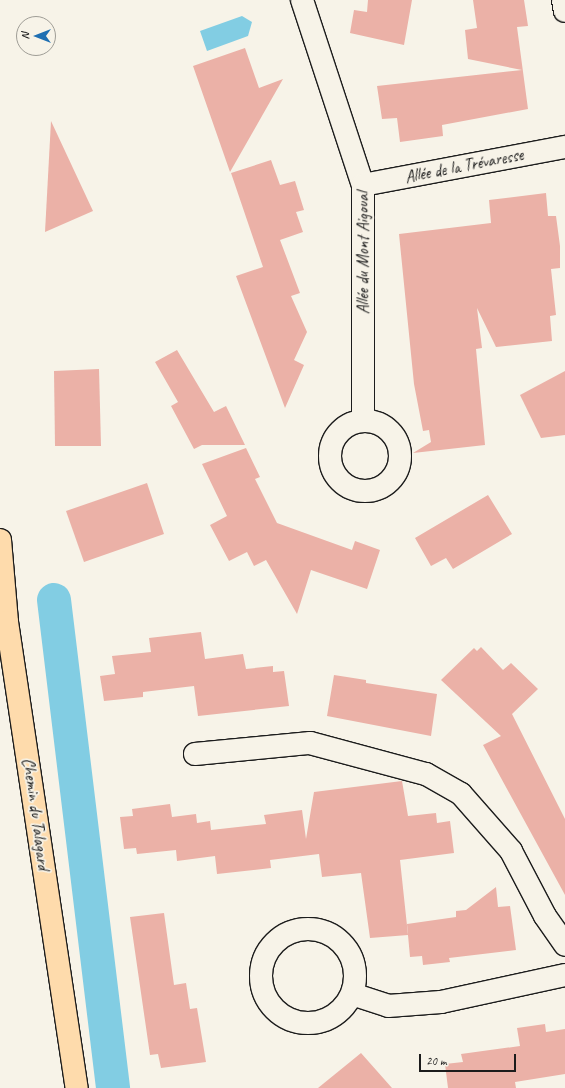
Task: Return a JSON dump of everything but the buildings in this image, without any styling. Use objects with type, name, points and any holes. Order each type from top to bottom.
[{"type":"main road","name":"Chemin du Talagard","points":[[0,540],[7,622],[77,1088]]},
{"type":"street","name":"Allée du Mont Aigoual","points":[[302,0],[364,185],[363,420]]},
{"type":"street","points":[[563,0],[565,11]]},
{"type":"street","name":"Allée de la Trévaresse","points":[[364,185],[565,147]]},
{"type":"street","points":[[195,754],[310,743],[426,774],[461,794],[512,851],[545,916],[565,945]]},
{"type":"street","points":[[303,929],[319,930],[334,936],[346,948],[353,962],[355,978],[352,994],[344,1007],[319,1022],[289,1020],[276,1011],[262,985],[261,970],[266,956],[275,943],[288,933],[303,929]]},
{"type":"street","points":[[352,994],[388,1006],[441,1002],[565,975]]},
{"type":"water","points":[[242,16],[252,22],[248,36],[207,51],[200,31]]},
{"type":"waterway","points":[[54,600],[113,1088]]}]
